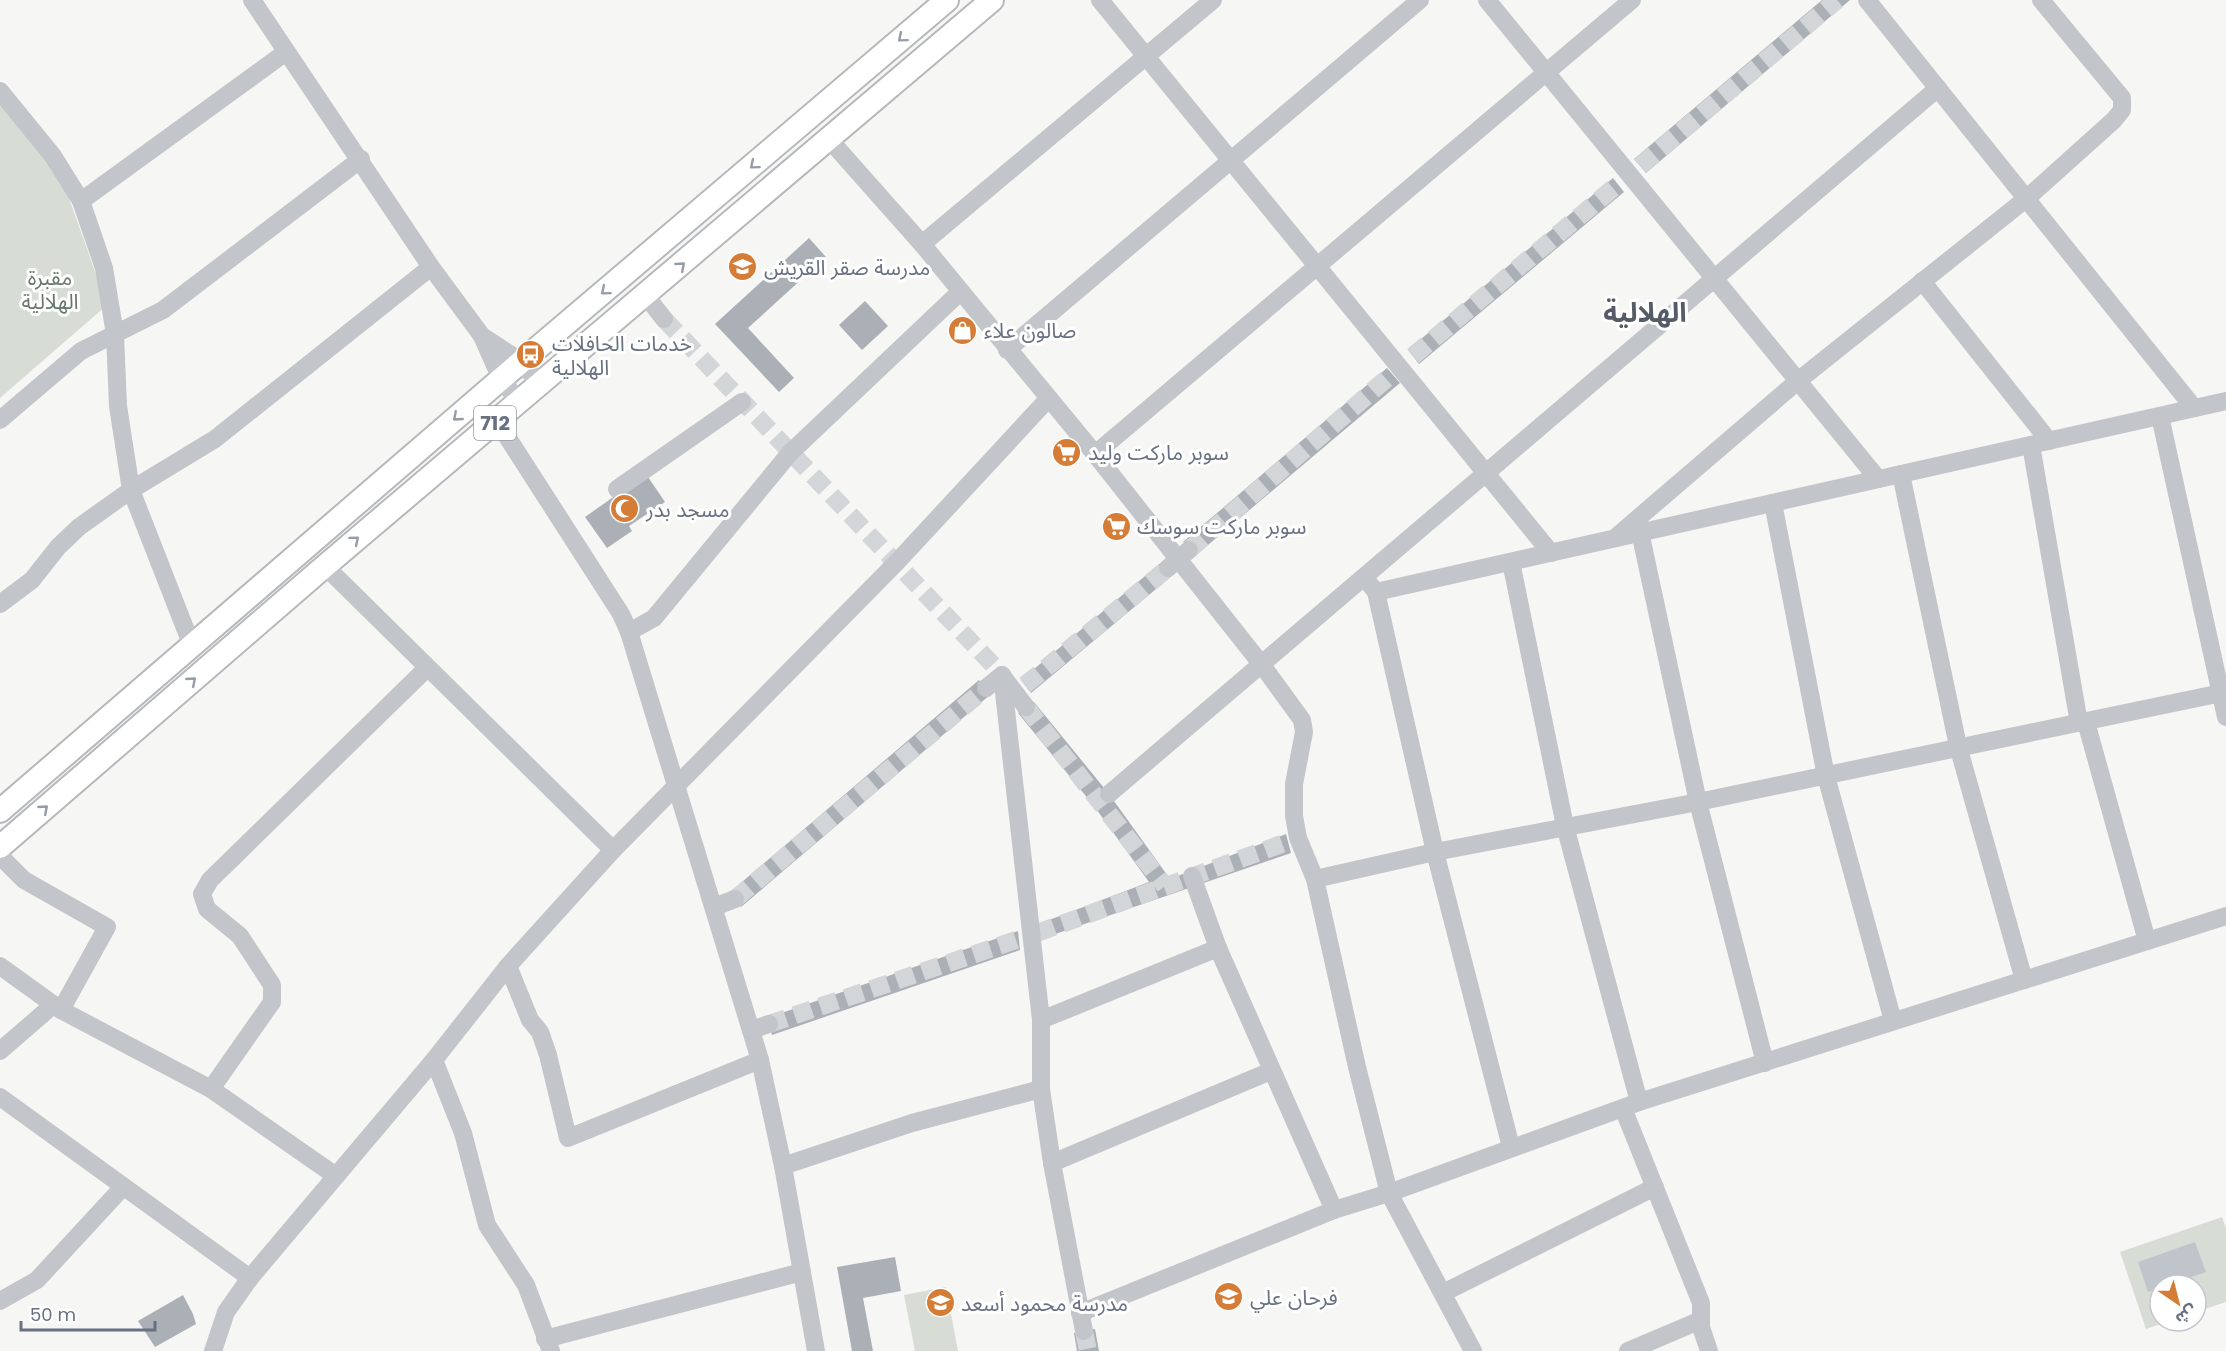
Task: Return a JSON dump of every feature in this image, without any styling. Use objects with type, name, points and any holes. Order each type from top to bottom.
[{"type":"main road","name":"712","points":[[0,811],[501,379],[947,0]]},
{"type":"main road","name":"712","points":[[0,847],[325,566],[646,296],[992,0]]},
{"type":"street","points":[[252,0],[361,159],[431,267],[482,336],[501,379],[519,402]]},
{"type":"street","points":[[1100,0],[1402,365],[1551,553]]},
{"type":"street","points":[[922,244],[1213,0]]},
{"type":"street","points":[[1007,350],[1420,0]]},
{"type":"street","points":[[1486,0],[1878,479]]},
{"type":"street","points":[[1095,454],[1632,0]]},
{"type":"street","points":[[1867,0],[2194,408]]},
{"type":"street","points":[[1615,538],[1799,380],[2027,198],[2114,120],[2121,110],[2122,98],[2041,0]]},
{"type":"street","points":[[81,201],[286,52]]},
{"type":"street","points":[[1109,794],[1262,665],[1370,585],[1487,472],[1938,88]]},
{"type":"street","points":[[0,91],[53,156],[81,201],[104,268],[115,334],[118,406],[130,490],[192,646]]},
{"type":"street","points":[[828,138],[922,244],[1095,454],[1295,709],[1304,732],[1293,798],[1293,840],[1315,879],[1357,1067],[1389,1193],[1473,1351]]},
{"type":"street","points":[[0,420],[81,351],[148,319],[178,300],[361,159]]},
{"type":"street","points":[[0,604],[32,580],[58,547],[79,527],[130,490],[215,439],[431,267]]},
{"type":"street","points":[[1922,281],[2040,443],[2083,723],[2147,940]]},
{"type":"street","points":[[629,632],[654,618],[790,453],[960,292]]},
{"type":"street","points":[[646,296],[664,319]]},
{"type":"street","points":[[482,336],[522,362],[540,385]]},
{"type":"street","points":[[213,1351],[226,1312],[250,1278],[434,1060],[508,966],[614,850],[897,562],[1048,399]]},
{"type":"street","points":[[1370,585],[1511,562],[2226,401]]},
{"type":"street","points":[[617,489],[742,402]]},
{"type":"street","points":[[2160,416],[2223,693],[2226,717]]},
{"type":"street","points":[[497,421],[621,614],[629,632],[760,1060],[783,1166],[816,1351]]},
{"type":"street","points":[[1901,474],[1958,746],[2024,980]]},
{"type":"street","points":[[1773,503],[1826,776],[1893,1021]]},
{"type":"street","points":[[1640,532],[1698,802],[1765,1063]]},
{"type":"street","points":[[1511,562],[1565,826],[1631,1105],[1655,1187],[1701,1303],[1701,1327],[1709,1351]]},
{"type":"street","points":[[325,566],[614,850]]},
{"type":"street","points":[[1370,585],[1435,852],[1511,1148]]},
{"type":"street","points":[[211,1089],[272,1002],[272,985],[240,936],[207,909],[202,894],[210,880],[427,668]]},
{"type":"street","points":[[986,688],[998,671]]},
{"type":"street","points":[[998,671],[1022,695]]},
{"type":"street","points":[[998,671],[1041,1020],[1041,1089],[1052,1163],[1084,1331]]},
{"type":"street","points":[[1315,879],[1435,852],[1698,802],[1958,746],[2083,723],[2223,693]]},
{"type":"street","points":[[0,856],[24,880],[106,927],[57,1007],[0,1051]]},
{"type":"street","points":[[1192,876],[1218,948],[1334,1210]]},
{"type":"street","points":[[714,908],[735,899]]},
{"type":"street","points":[[1080,1312],[1334,1210],[1389,1193],[1631,1105],[2226,916]]},
{"type":"street","points":[[1041,1020],[1218,948]]},
{"type":"street","points":[[0,966],[57,1007],[211,1089],[336,1176]]},
{"type":"street","points":[[508,966],[530,1020],[540,1032],[568,1138],[760,1060]]},
{"type":"street","points":[[751,1030],[769,1024]]},
{"type":"street","points":[[434,1060],[463,1133],[487,1225],[526,1285],[548,1345],[802,1272]]},
{"type":"street","points":[[1052,1163],[1271,1071]]},
{"type":"street","points":[[783,1166],[912,1123],[1041,1089]]},
{"type":"street","points":[[0,1097],[250,1278]]},
{"type":"street","points":[[0,1301],[37,1280],[123,1187]]},
{"type":"street","points":[[1443,1293],[1655,1187]]},
{"type":"street","points":[[1628,1351],[1701,1320]]},
{"type":"green space","name":"مقبرة الهلالية","points":[[0,101],[60,173],[107,305],[0,398]]},
{"type":"green space","points":[[2222,1217],[2226,1228],[2226,1302],[2208,1308],[2208,1273],[2148,1273],[2148,1328],[2146,1329],[2120,1252]]},
{"type":"green space","points":[[946,1287],[958,1351],[915,1351],[904,1295]]},
{"type":"shaded area","points":[[2195,1242],[2206,1272],[2148,1273],[2148,1292],[2138,1262]]},
{"type":"building","points":[[1822,0],[1850,0],[1646,173],[1634,159]]},
{"type":"building","points":[[1613,178],[1624,192],[1419,364],[1408,350]]},
{"type":"building","points":[[809,238],[826,257],[748,328],[794,378],[779,392],[715,324]]},
{"type":"building","points":[[865,301],[888,326],[862,350],[839,325]]},
{"type":"building","points":[[1387,368],[1400,383],[1195,556],[1183,542]]},
{"type":"building","name":"مسجد بدر","points":[[646,474],[665,502],[629,526],[632,531],[607,548],[585,517]]},
{"type":"building","points":[[1163,561],[1174,574],[1031,693],[1021,680]]},
{"type":"building","points":[[979,680],[991,694],[741,907],[729,893]]},
{"type":"building","points":[[1034,702],[1109,794],[1170,879],[1286,834],[1291,853],[1038,940],[1036,925],[1149,882],[1094,806],[1018,713]]},
{"type":"building","points":[[1018,931],[1020,950],[772,1035],[767,1018]]},
{"type":"building","points":[[895,1257],[901,1291],[863,1298],[873,1351],[852,1351],[837,1267]]},
{"type":"building","points":[[183,1295],[196,1324],[155,1347],[138,1321]]},
{"type":"building","points":[[1095,1329],[1099,1351],[1077,1351],[1074,1333]]},
{"type":"tunnel","points":[[1640,166],[1837,0]]},
{"type":"tunnel","points":[[1413,356],[1618,184]]},
{"type":"tunnel","points":[[664,319],[994,666]]},
{"type":"tunnel","points":[[1189,550],[1392,374]]},
{"type":"tunnel","points":[[1025,685],[1168,568]]},
{"type":"tunnel","points":[[735,899],[986,688]]},
{"type":"tunnel","points":[[1026,707],[1165,886]]},
{"type":"tunnel","points":[[1037,933],[1287,842]]},
{"type":"tunnel","points":[[769,1024],[1019,939]]},
{"type":"tunnel","points":[[1084,1331],[1088,1351]]},
{"type":"place","name":"مدرسة صقر القريش","points":[[743,267]]},
{"type":"place","name":"صالون علاء","points":[[963,330]]},
{"type":"place","name":"خدمات الحافلات الهلالية","points":[[531,355]]},
{"type":"place","name":"سوبر ماركت وليد","points":[[1067,452]]},
{"type":"place","name":"مسجد بدر","points":[[625,509]]},
{"type":"place","name":"سوبر ماركت سوسك","points":[[1116,526]]},
{"type":"place","name":"فرحان علي","points":[[1229,1297]]},
{"type":"place","name":"مدرسة محمود أسعد","points":[[940,1303]]},
{"type":"district","name":"الهلالية","points":[[1645,312]]}]
